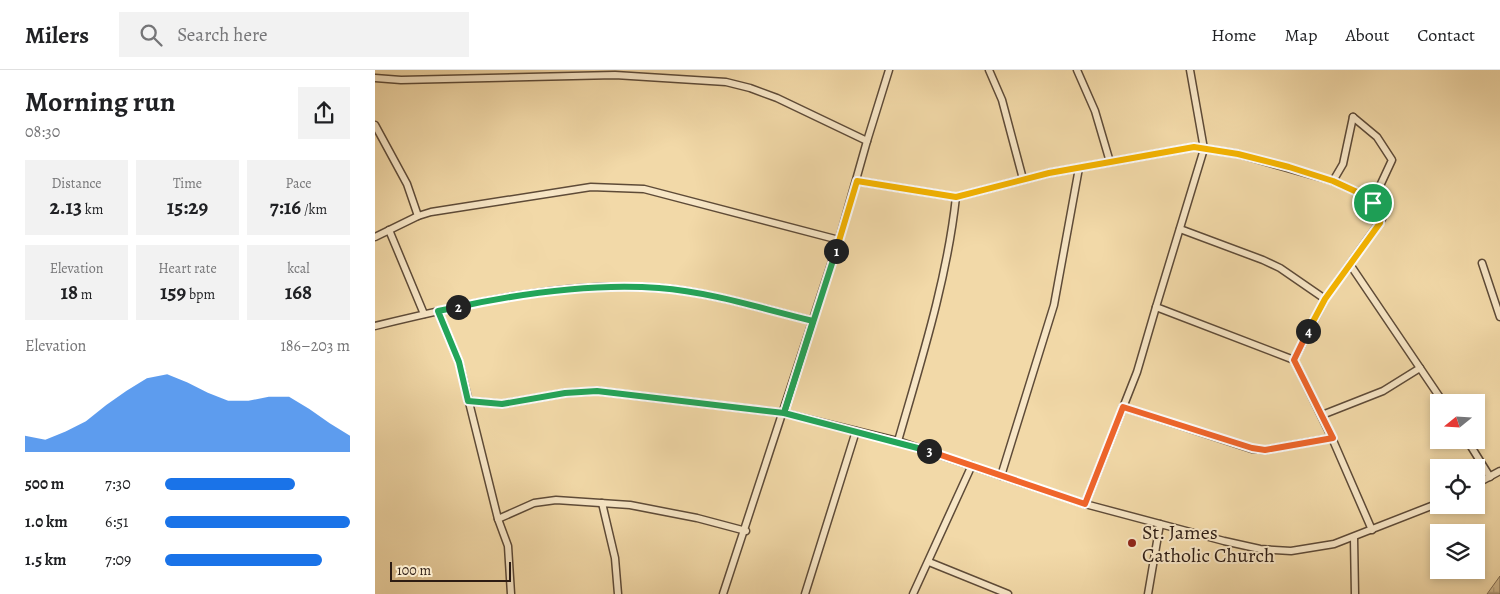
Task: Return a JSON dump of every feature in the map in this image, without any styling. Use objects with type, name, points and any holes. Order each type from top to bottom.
[{"type":"street","points":[[723,594],[746,531],[839,240],[889,70]]},
{"type":"street","points":[[989,70],[1001,100],[1023,179]]},
{"type":"street","points":[[1077,70],[1095,112],[1111,162]]},
{"type":"street","points":[[1085,504],[1137,372],[1204,149],[1190,70]]},
{"type":"street","points":[[375,78],[401,80],[615,75],[725,82],[750,88],[777,98],[867,141]]},
{"type":"street","points":[[1333,181],[1343,164],[1353,117],[1377,137],[1392,160],[1373,203]]},
{"type":"street","points":[[375,125],[407,184],[418,216]]},
{"type":"street","points":[[857,181],[956,197],[1023,179],[1189,147],[1238,154],[1333,181],[1357,192],[1381,210],[1380,223],[1351,266],[1325,299],[1294,360]]},
{"type":"street","points":[[1001,476],[1054,305],[1079,168]]},
{"type":"street","points":[[375,237],[418,216],[547,192],[612,186],[645,189],[839,240]]},
{"type":"street","points":[[898,441],[939,292],[952,229],[956,197]]},
{"type":"street","points":[[389,230],[424,314]]},
{"type":"street","points":[[1180,230],[1280,268],[1325,299]]},
{"type":"street","points":[[1482,263],[1500,318]]},
{"type":"street","points":[[1351,266],[1438,394]]},
{"type":"street","points":[[375,326],[438,311],[548,292],[659,288],[685,291],[813,321]]},
{"type":"street","points":[[1156,307],[1294,360],[1333,438],[1372,530]]},
{"type":"street","points":[[438,311],[459,362],[498,519],[508,546],[511,562],[511,594]]},
{"type":"street","points":[[1322,415],[1383,391],[1420,368]]},
{"type":"street","points":[[468,401],[502,404],[565,393],[597,391],[784,413],[898,441],[1085,504],[1223,541],[1268,549],[1291,551],[1313,548],[1354,538],[1430,507]]},
{"type":"street","points":[[1123,407],[1252,448],[1265,450],[1333,438]]},
{"type":"street","points":[[805,594],[856,430]]},
{"type":"street","points":[[1473,449],[1490,477]]},
{"type":"street","points":[[913,594],[972,465]]},
{"type":"street","points":[[1485,480],[1500,471]]},
{"type":"street","points":[[498,519],[544,501],[602,503],[687,516],[746,531]]},
{"type":"street","points":[[602,503],[615,558],[617,594]]},
{"type":"street","points":[[1148,594],[1160,524]]},
{"type":"street","points":[[1354,538],[1355,594]]},
{"type":"street","points":[[929,562],[1008,594]]},
{"type":"green space","points":[[1500,576],[1500,594],[1487,594]]},
{"type":"place","name":"St. James Catholic Church","points":[[1132,543]]},
{"type":"route","points":[[1373,203],[1357,192],[1333,181],[1289,167],[1238,154],[1194,147],[1049,173],[956,197],[857,181],[839,240],[784,413],[597,391],[565,393],[502,404],[468,401],[459,362],[438,311],[481,302],[548,292],[659,288],[685,291],[813,321],[784,413],[898,441],[1085,504],[1123,407],[1241,446],[1265,450],[1333,438],[1294,360],[1325,299],[1351,266],[1380,223],[1382,219],[1381,210],[1373,203]]}]
